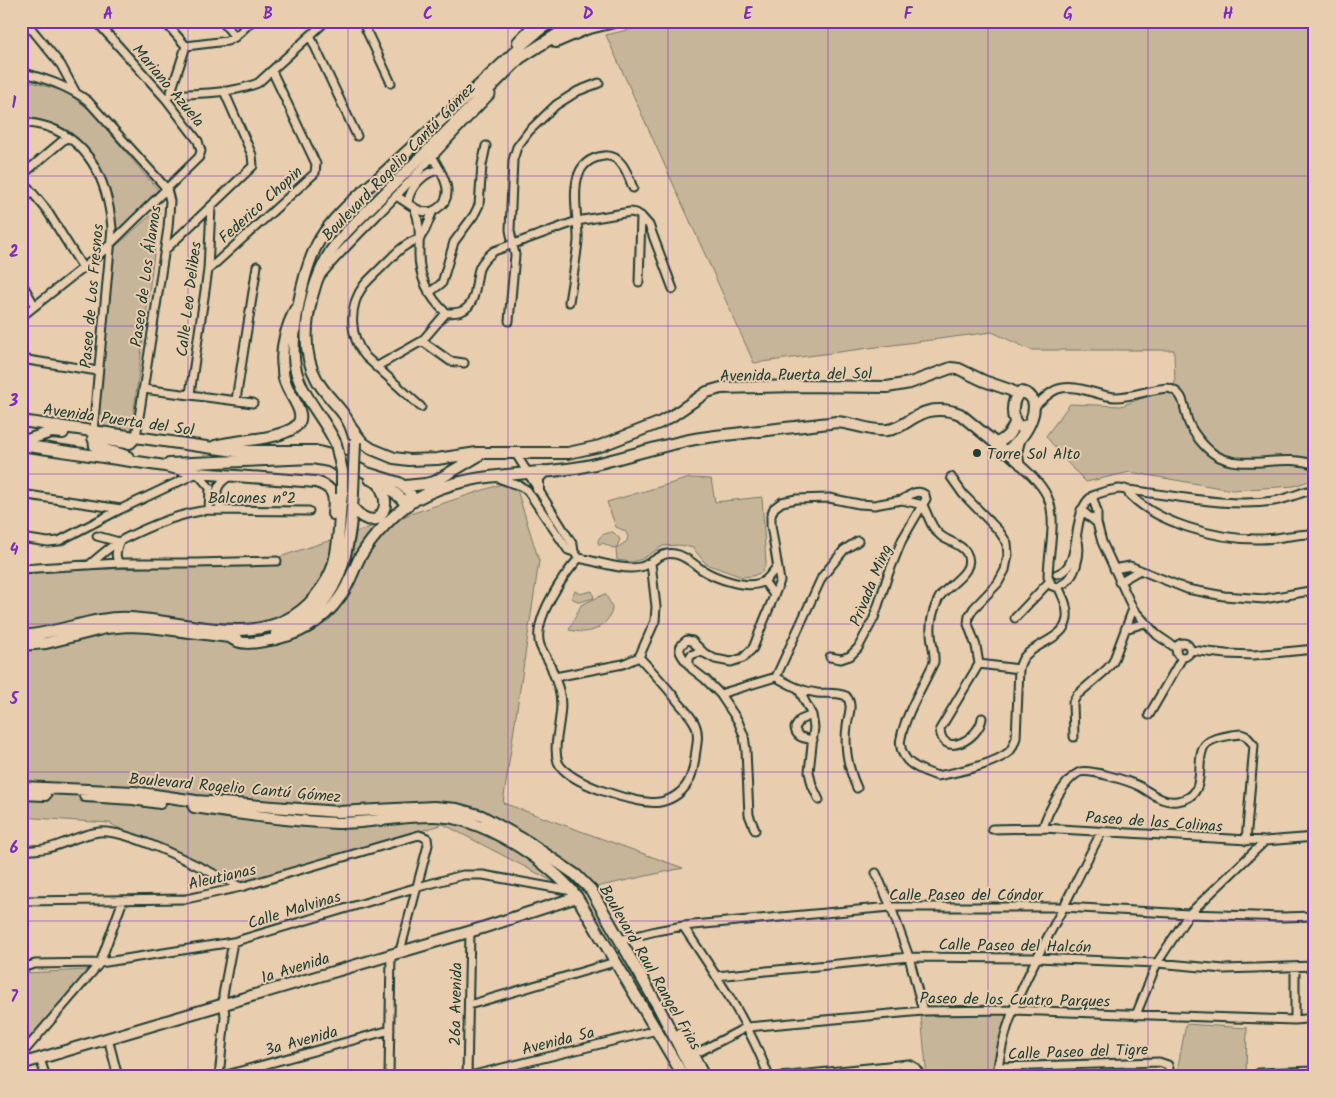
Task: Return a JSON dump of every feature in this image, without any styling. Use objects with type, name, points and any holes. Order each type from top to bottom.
[{"type":"main road","points":[[538,21],[515,46],[514,61],[527,58],[566,37],[586,29],[618,21]]},
{"type":"main road","name":"Boulevard Rogelio Cantú Gómez","points":[[21,645],[46,643],[106,628],[128,626],[150,627],[231,638],[270,635],[285,631],[314,611],[327,598],[336,585],[342,569],[352,507],[355,442],[352,429],[345,417],[318,383],[308,360],[306,339],[308,321],[312,298],[318,281],[337,242],[514,61],[524,43],[554,21]]},
{"type":"main road","name":"Boulevard Rogelio Cantú Gómez","points":[[21,636],[110,619],[128,618],[230,630],[249,630],[269,627],[282,622],[309,604],[328,580],[334,564],[337,552],[342,494],[342,471],[336,444],[296,373],[294,350],[299,302],[310,259],[320,239],[356,198],[514,61],[564,30],[584,21]]},
{"type":"main road","points":[[212,447],[280,434],[292,430],[298,424],[300,408],[286,384],[282,368],[285,337],[289,322],[299,302]]},
{"type":"main road","name":"Avenida Puerta del Sol","points":[[352,429],[372,449],[394,458],[408,460],[437,459],[484,453],[568,453],[600,446],[659,423],[707,392],[721,388],[798,386],[887,387],[910,383],[951,368],[959,368],[988,383],[1017,394]]},
{"type":"main road","points":[[231,638],[245,643],[277,640],[312,625],[326,614],[340,596],[361,556],[392,519],[410,504],[428,493],[466,480],[581,467],[697,438],[828,423],[850,423],[877,430],[888,430],[901,426],[918,415],[936,410],[954,411],[960,414],[1005,451],[1021,439],[1032,419],[1033,402],[1027,394],[1022,392],[1017,394],[1014,402],[1013,414],[1015,423],[1012,432],[1008,437],[997,443]]},
{"type":"main road","points":[[26,421],[35,430],[34,437]]},
{"type":"main road","name":"Avenida Puerta del Sol","points":[[26,421],[93,434],[127,443],[136,437],[235,451],[299,450],[320,452],[334,456],[367,473],[405,486]]},
{"type":"main road","points":[[1015,423],[1020,427],[1029,425]]},
{"type":"main road","points":[[21,444],[34,437],[51,432],[93,434],[93,442],[98,447],[117,452],[132,461]]},
{"type":"main road","points":[[21,444],[165,466],[197,473],[316,482],[329,488],[334,499],[332,542],[334,564]]},
{"type":"main road","points":[[600,446],[603,461]]},
{"type":"main road","points":[[410,504],[405,486],[434,482],[484,453]]},
{"type":"main road","points":[[165,466],[168,464],[313,458],[328,461],[379,484],[410,504]]},
{"type":"main road","points":[[466,480],[464,472],[467,462]]},
{"type":"main road","points":[[538,489],[538,478],[545,471]]},
{"type":"main road","points":[[352,507],[367,520],[377,519],[384,511],[386,500],[379,484]]},
{"type":"main road","name":"Boulevard Rogelio Cantú Gómez","points":[[21,787],[134,792],[196,801],[338,812],[434,807],[457,809],[482,816],[552,858]]},
{"type":"main road","name":"Boulevard Rogelio Cantú Gómez","points":[[21,794],[134,799],[264,817],[338,823],[424,816],[450,817],[482,827],[513,844],[548,868],[574,894],[684,1077]]},
{"type":"main road","name":"Boulevard Raul Rangel Frias","points":[[552,858],[591,890],[696,1077]]},
{"type":"main road","name":"1a Avenida","points":[[21,1064],[470,931],[574,894]]},
{"type":"main road","points":[[665,1019],[678,1033],[693,1055],[704,1077]]},
{"type":"street","points":[[25,21],[61,65],[75,91]]},
{"type":"street","name":"Mariano Azuela","points":[[96,21],[168,97],[200,145],[199,157],[167,189]]},
{"type":"street","points":[[164,21],[186,46]]},
{"type":"street","points":[[222,21],[235,37]]},
{"type":"street","points":[[186,46],[227,41],[235,37],[252,21]]},
{"type":"street","points":[[186,46],[168,97],[224,91],[248,87],[258,83],[326,21]]},
{"type":"street","points":[[362,21],[391,83]]},
{"type":"street","points":[[310,36],[357,136]]},
{"type":"street","points":[[318,281],[340,253],[508,76],[514,61]]},
{"type":"street","name":"Paseo de Los Álamos","points":[[21,72],[55,82],[75,91],[88,101],[167,189],[170,211],[136,437]]},
{"type":"street","name":"Federico Chopin","points":[[208,270],[315,173],[316,164],[272,72]]},
{"type":"street","points":[[509,321],[515,255],[510,230],[513,160],[517,147],[529,131],[556,105],[578,91],[599,83]]},
{"type":"street","points":[[165,250],[249,171],[254,162],[224,91]]},
{"type":"street","name":"Paseo de Los Fresnos","points":[[21,122],[47,127],[83,148],[102,181],[110,210],[112,228],[93,434]]},
{"type":"street","points":[[67,137],[21,177],[46,209],[83,268]]},
{"type":"street","points":[[429,293],[442,283],[454,242],[474,215],[479,204],[482,165],[486,146]]},
{"type":"street","points":[[569,302],[578,240],[576,185],[582,166],[595,157],[608,155],[618,160],[625,169],[633,188]]},
{"type":"street","points":[[421,407],[360,350],[354,335],[352,320],[354,307],[364,285],[408,243],[420,239],[433,211],[442,205],[447,196],[447,187],[432,156]]},
{"type":"street","points":[[440,170],[432,171],[426,175],[410,193],[411,205],[419,221],[420,266],[429,293],[434,302],[446,314]]},
{"type":"street","points":[[21,317],[83,268],[167,189]]},
{"type":"street","points":[[396,196],[424,211],[433,211]]},
{"type":"street","name":"Calle Leo Delibes","points":[[190,394],[208,270],[212,207]]},
{"type":"street","points":[[376,367],[422,341],[446,314],[461,311],[468,306],[474,294],[480,268],[494,251],[577,221],[630,212],[641,216],[652,230],[674,289]]},
{"type":"street","points":[[639,282],[641,216]]},
{"type":"street","points":[[236,400],[257,266]]},
{"type":"street","points":[[21,282],[35,306]]},
{"type":"street","points":[[422,341],[450,361],[464,363]]},
{"type":"street","points":[[21,359],[98,371]]},
{"type":"street","points":[[1034,407],[1058,389],[1067,387],[1114,397],[1168,388],[1178,392],[1185,405],[1188,421],[1194,432],[1212,453],[1224,460],[1238,462],[1298,460],[1315,465]]},
{"type":"street","points":[[143,389],[253,403]]},
{"type":"street","points":[[1020,465],[1018,451],[1021,439]]},
{"type":"street","points":[[1005,451],[1039,484],[1050,502],[1052,519],[1049,582],[1015,618]]},
{"type":"street","points":[[516,454],[573,545],[577,555]]},
{"type":"street","points":[[21,538],[59,542],[121,509],[197,473],[213,488],[221,510]]},
{"type":"street","points":[[213,488],[232,475]]},
{"type":"street","points":[[490,476],[512,482],[527,490],[568,550],[577,555],[624,567],[638,568],[651,564],[658,557],[667,553],[677,554],[704,571],[742,584],[764,581],[777,567]]},
{"type":"street","points":[[951,477],[963,494],[999,531],[1007,543],[1008,555],[1005,570],[998,583],[974,608],[969,616],[968,624],[976,646],[979,664],[940,729],[941,738],[949,744],[956,744],[967,739],[979,729],[982,718]]},
{"type":"street","points":[[210,510],[213,488]]},
{"type":"street","points":[[1057,574],[1064,572],[1069,566],[1081,510],[1092,496],[1107,491],[1124,489],[1243,503],[1276,501],[1315,488]]},
{"type":"street","points":[[1124,489],[1144,507],[1186,527],[1219,536],[1264,539],[1311,534],[1315,529]]},
{"type":"street","points":[[1140,491],[1144,507]]},
{"type":"street","points":[[755,830],[748,815],[744,736],[738,721],[720,694],[680,654],[681,644],[687,640],[692,641],[704,653],[715,659],[731,662],[743,658],[753,648],[780,581],[770,525],[774,508],[782,502],[796,499],[828,498],[874,505],[902,500],[919,492],[925,495],[926,502],[923,505]]},
{"type":"street","points":[[21,494],[121,509]]},
{"type":"street","points":[[1092,496],[1097,511],[1097,523],[1102,542],[1133,609],[1145,624],[1164,641],[1176,648]]},
{"type":"street","points":[[902,500],[923,505]]},
{"type":"street","points":[[923,505],[934,528],[944,538],[961,547],[968,558],[968,565],[960,578],[940,596],[933,611],[931,631],[935,654],[934,662],[900,739],[901,749],[912,764],[938,776],[982,765],[1009,752],[1013,746],[1016,738],[1018,669],[1026,655],[1063,630],[1068,618],[1060,587],[1062,582],[1049,563]]},
{"type":"street","name":"Privada Ming","points":[[830,657],[841,659],[850,656],[858,648],[874,618],[902,540],[923,505]]},
{"type":"street","name":"Balcones n°2","points":[[88,565],[119,542],[174,518],[194,512],[221,510],[309,512]]},
{"type":"street","points":[[1081,510],[1097,523]]},
{"type":"street","points":[[97,536],[119,542],[116,555],[119,563]]},
{"type":"street","points":[[1049,582],[1055,588],[1060,587],[1069,580],[1074,572],[1079,545],[1076,538]]},
{"type":"street","points":[[776,677],[822,577],[844,550],[858,541]]},
{"type":"street","points":[[577,555],[550,600],[538,632],[540,645],[561,694],[561,716],[556,752],[558,763],[578,781],[591,787],[640,800],[660,802],[677,795],[686,786],[692,774],[698,738],[692,719],[659,678],[639,657]]},
{"type":"street","points":[[21,569],[119,563],[277,561]]},
{"type":"street","points":[[555,677],[623,664],[639,657],[655,621],[656,607],[651,564]]},
{"type":"street","points":[[1114,569],[1130,566],[1187,589],[1224,596],[1264,599],[1315,590]]},
{"type":"street","points":[[1119,582],[1140,570]]},
{"type":"street","points":[[764,581],[774,595]]},
{"type":"street","points":[[1074,737],[1073,702],[1077,695],[1113,662],[1133,609]]},
{"type":"street","points":[[1125,629],[1145,624]]},
{"type":"street","points":[[1149,715],[1182,658],[1189,655],[1188,645],[1184,643],[1179,644],[1176,648]]},
{"type":"street","points":[[1176,648],[1177,655],[1182,658]]},
{"type":"street","points":[[1190,650],[1254,655],[1315,649]]},
{"type":"street","points":[[689,665],[691,655],[704,653]]},
{"type":"street","points":[[979,664],[1018,669]]},
{"type":"street","points":[[720,694],[776,677],[799,690],[838,693],[848,699],[850,712],[846,742],[850,771],[857,788]]},
{"type":"street","points":[[799,690],[812,715],[814,727],[809,772],[812,785],[819,800]]},
{"type":"street","points":[[812,715],[800,720],[795,728],[797,735],[801,738],[813,740]]},
{"type":"street","points":[[1043,828],[1054,801],[1074,776],[1081,772],[1096,773],[1138,786],[1165,800],[1177,801],[1186,799],[1193,794],[1196,788],[1199,780],[1203,750],[1210,741],[1241,734],[1251,740],[1254,745],[1246,841]]},
{"type":"street","name":"Paseo de las Colinas","points":[[992,829],[1043,828],[1246,841],[1315,838]]},
{"type":"street","points":[[997,1077],[1013,1010],[1036,958],[1102,831]]},
{"type":"street","points":[[21,851],[48,848],[100,832],[114,832],[131,837],[189,862],[241,887]]},
{"type":"street","name":"Aleutianas","points":[[21,902],[186,899],[241,887],[423,835],[427,838],[428,845],[418,887]]},
{"type":"street","points":[[1136,1015],[1157,963],[1188,914],[1264,841]]},
{"type":"street","points":[[876,873],[891,907],[909,957],[923,1011]]},
{"type":"street","name":"Calle Malvinas","points":[[21,968],[35,964],[100,962],[233,942],[463,875],[473,875],[574,894]]},
{"type":"street","points":[[389,1077],[390,1030],[396,952],[418,887]]},
{"type":"street","points":[[21,1055],[100,962],[123,900]]},
{"type":"street","name":"Calle Paseo del Cóndor","points":[[620,940],[683,926],[891,907],[1063,907],[1188,914],[1283,917],[1315,916]]},
{"type":"street","points":[[683,926],[716,976],[746,1027],[769,1077]]},
{"type":"street","name":"26a Avenida","points":[[467,1077],[470,931]]},
{"type":"street","points":[[219,1077],[225,1017],[224,988],[233,942]]},
{"type":"street","name":"Calle Paseo del Halcón","points":[[716,976],[909,957],[1036,958],[1157,963],[1224,969],[1315,966]]},
{"type":"street","points":[[469,1005],[615,962]]},
{"type":"street","points":[[1295,967],[1296,1020]]},
{"type":"street","name":"Paseo de los Cuatro Parques","points":[[693,1055],[746,1027],[923,1011],[1013,1010],[1296,1020],[1315,1018]]},
{"type":"street","name":"3a Avenida","points":[[219,1077],[390,1030]]},
{"type":"street","name":"Avenida 5a","points":[[467,1077],[657,1030]]},
{"type":"street","points":[[108,1038],[118,1077]]},
{"type":"street","points":[[40,1059],[46,1077]]},
{"type":"street","name":"Calle Paseo del Tigre","points":[[998,1067],[1159,1062],[1168,1065],[1171,1077]]},
{"type":"street","points":[[779,1077],[908,1064],[914,1066],[919,1071],[920,1077]]},
{"type":"street","points":[[1256,1075],[1315,1071]]},
{"type":"shaded area","points":[[226,21],[250,21],[237,33]]},
{"type":"shaded area","points":[[666,21],[1315,21],[1315,479],[1294,486],[1232,490],[1130,472],[1086,482],[1064,459],[1046,436],[1070,404],[1121,406],[1175,386],[1174,350],[1031,350],[992,332],[754,363],[606,35]]},
{"type":"shaded area","points":[[21,79],[66,92],[91,111],[158,190],[120,228],[115,228],[112,204],[106,182],[89,150],[64,128],[46,121],[21,116]]},
{"type":"shaded area","points":[[160,207],[131,433],[95,428],[115,247]]},
{"type":"shaded area","points":[[690,478],[711,479],[715,502],[762,497],[766,564],[762,572],[753,576],[742,577],[706,564],[693,548],[680,545],[663,546],[642,559],[632,562],[617,560],[616,549],[627,541],[628,536],[625,531],[616,527],[607,502]]},
{"type":"shaded area","points":[[514,480],[539,561],[503,803],[683,868],[573,892],[443,824],[237,889],[109,823],[21,817],[21,572],[258,564]]},
{"type":"shaded area","points":[[613,532],[620,539],[617,547],[613,548],[603,543],[600,545],[598,543],[601,536]]},
{"type":"shaded area","points":[[575,591],[580,594],[592,591],[594,598],[580,602],[571,598]]},
{"type":"shaded area","points":[[605,594],[611,603],[612,609],[604,623],[597,629],[587,632],[569,630],[581,605]]},
{"type":"shaded area","points":[[87,970],[81,981],[21,1047],[21,975],[26,973]]},
{"type":"shaded area","points":[[962,1013],[1006,1014],[1007,1019],[993,1077],[927,1077],[921,1016]]},
{"type":"shaded area","points":[[1186,1024],[1247,1028],[1246,1077],[1176,1077]]},
{"type":"place","name":"Torre Sol Alto","points":[[977,453]]}]
